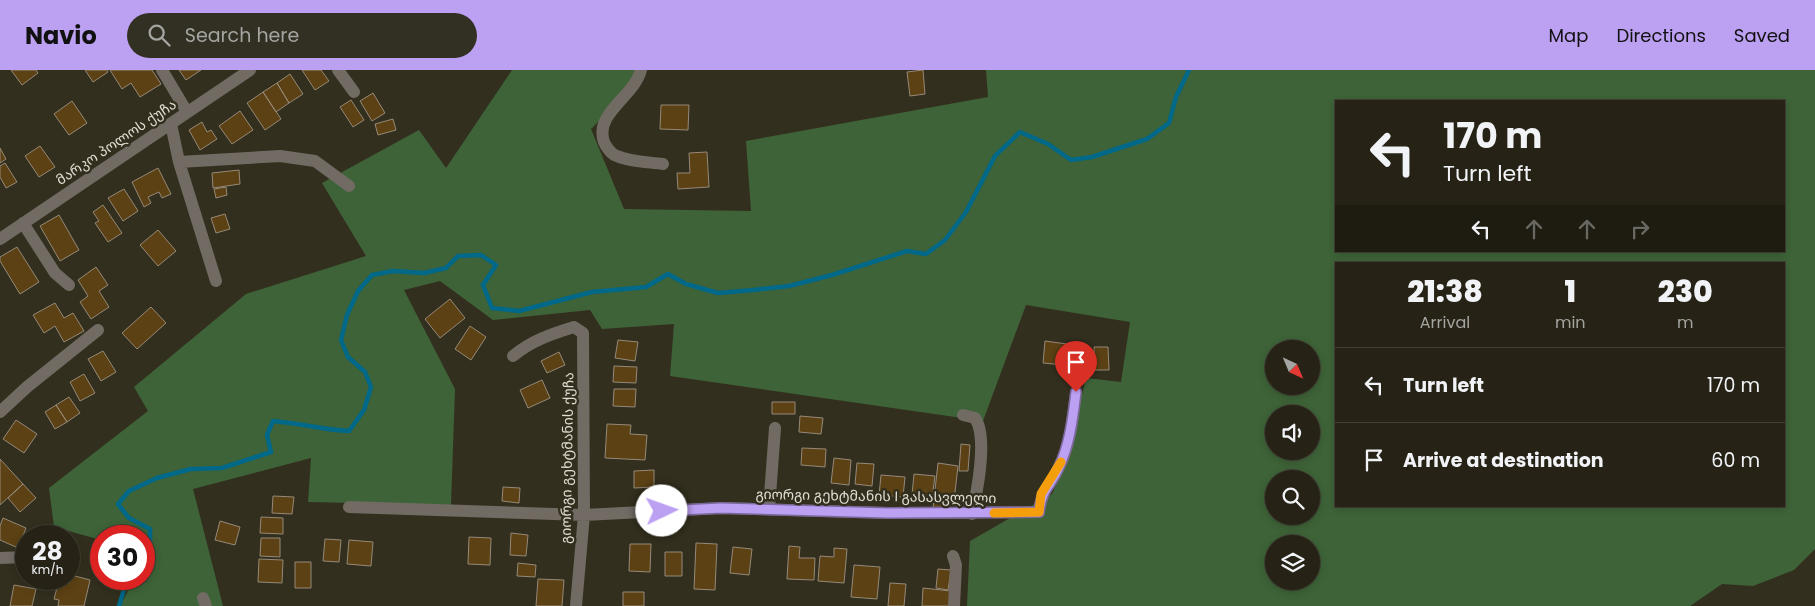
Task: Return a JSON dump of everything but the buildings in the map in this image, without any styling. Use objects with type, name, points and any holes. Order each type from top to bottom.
[{"type":"street","points":[[162,70],[188,112]]},
{"type":"street","name":"მარკო პოლოს ქუჩა","points":[[0,239],[250,70]]},
{"type":"street","points":[[338,70],[354,92]]},
{"type":"street","points":[[641,70],[631,92],[602,124],[601,132],[605,145],[616,156],[663,164]]},
{"type":"street","points":[[171,124],[179,162],[216,281]]},
{"type":"street","points":[[179,162],[280,156],[315,161],[349,186]]},
{"type":"street","points":[[23,223],[55,273],[69,285]]},
{"type":"street","name":"გიორგი გეხტმანის ქუჩა","points":[[513,356],[527,344],[574,327],[583,333],[584,515],[576,606]]},
{"type":"street","points":[[0,412],[27,387],[98,330]]},
{"type":"street","name":"გიორგი გეხტმანის I გასასვლელი","points":[[349,507],[584,515],[721,508],[972,514],[1039,512],[1041,494],[1060,467],[1072,427],[1076,392]]},
{"type":"street","points":[[963,415],[975,418],[979,427],[980,450],[972,514]]},
{"type":"street","points":[[769,509],[775,428]]},
{"type":"street","points":[[953,556],[956,565],[954,606]]},
{"type":"street","points":[[0,558],[15,557]]},
{"type":"green space","points":[[512,70],[637,70],[645,76],[591,129],[624,209],[751,211],[746,141],[988,97],[986,70],[1815,70],[1815,549],[1794,570],[1753,586],[1722,584],[1690,606],[967,606],[970,541],[1052,494],[1067,458],[1086,378],[1121,382],[1130,322],[1026,305],[983,421],[670,376],[674,324],[602,329],[590,310],[493,320],[440,281],[404,290],[455,389],[451,505],[308,502],[311,458],[193,489],[223,606],[120,606],[128,590],[155,590],[155,525],[90,525],[90,537],[80,534],[80,525],[54,525],[49,488],[148,411],[134,387],[246,294],[366,256],[322,183],[419,130],[446,168]]},
{"type":"waterway","points":[[142,525],[129,518],[118,504],[129,491],[157,478],[191,469],[222,468],[271,452],[267,435],[273,421],[349,431],[364,410],[371,387],[365,372],[348,357],[341,340],[347,315],[358,291],[372,275],[393,271],[424,273],[446,268],[458,256],[481,255],[496,265],[483,285],[492,308],[519,311],[592,292],[646,287],[668,274],[686,284],[718,293],[789,286],[832,275],[907,251],[926,254],[945,240],[966,212],[995,156],[1020,132],[1048,144],[1071,160],[1092,157],[1147,139],[1169,123],[1176,97],[1189,70]]},
{"type":"waterway","points":[[119,606],[124,590]]},
{"type":"slow traffic","points":[[994,513],[1039,512],[1041,494],[1060,467],[1061,462]]},
{"type":"route","points":[[662,511],[721,508],[888,513],[972,514],[1039,512],[1041,494],[1060,467],[1072,427],[1076,392]]}]
